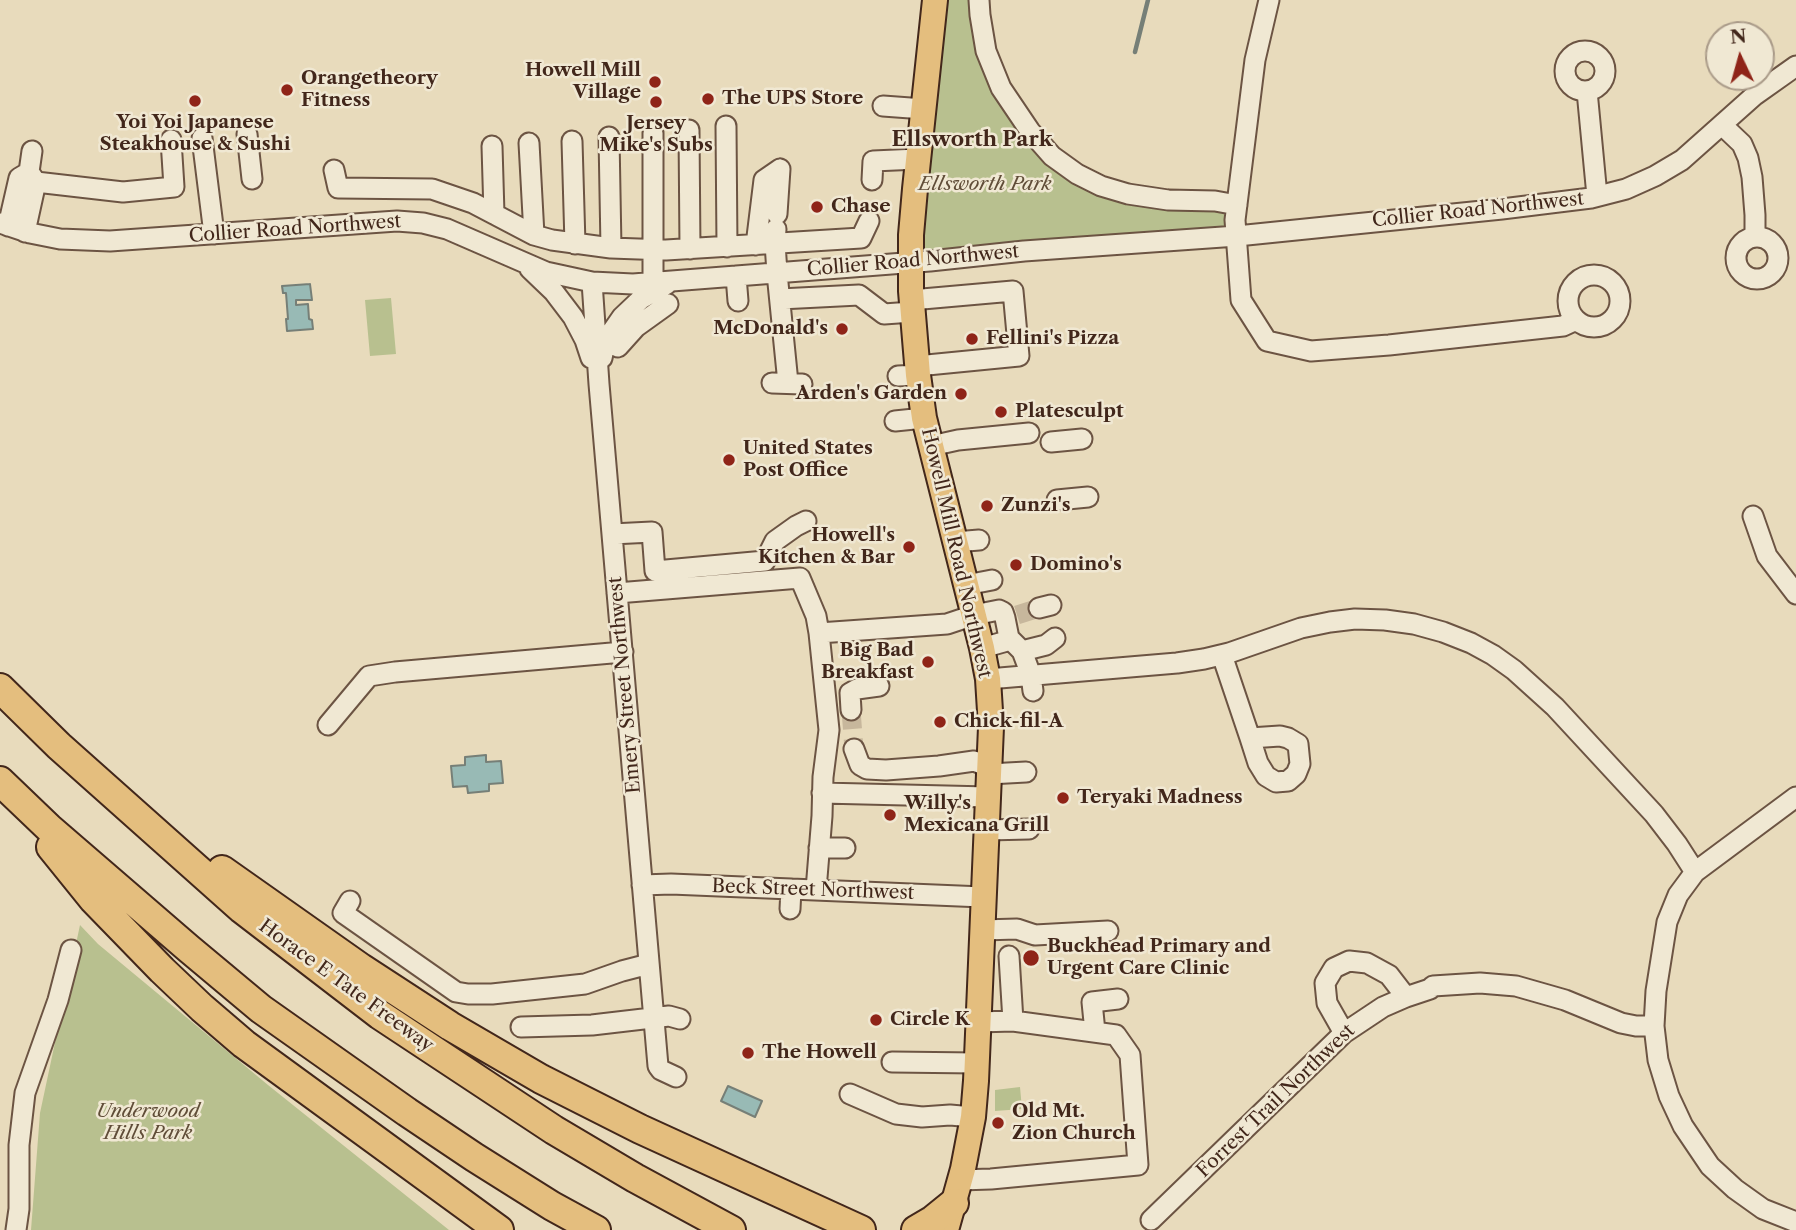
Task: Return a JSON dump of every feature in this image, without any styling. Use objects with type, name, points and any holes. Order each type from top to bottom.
[{"type":"highway","name":"Horace E Tate Freeway","points":[[0,688],[59,746],[242,909],[380,1015],[554,1130],[731,1230]]},
{"type":"highway","points":[[2,783],[93,899],[202,1008],[244,1044],[499,1230]]},
{"type":"highway","points":[[2,783],[49,828],[261,1009],[474,1157],[596,1230]]},
{"type":"highway","points":[[118,797],[361,968],[495,1053],[640,1129],[861,1230]]},
{"type":"highway","points":[[469,1207],[509,1230]]},
{"type":"highway","points":[[916,1230],[955,1211]]},
{"type":"main road","name":"Howell Mill Road Northwest","points":[[935,0],[911,235],[911,372],[931,446],[967,541],[966,585],[988,679],[992,766],[973,1117],[955,1211]]},
{"type":"street","points":[[979,0],[986,51],[1001,88],[1030,131],[1052,156],[1077,174],[1101,186],[1128,194],[1237,205]]},
{"type":"street","points":[[1269,0],[1255,60],[1235,220],[1241,300],[1268,341],[1311,351],[1538,329],[1563,326],[1576,320]]},
{"type":"street","name":"Collier Road Northwest","points":[[11,227],[85,242],[397,221],[423,223],[469,237],[546,272],[592,282],[633,284],[1237,236],[1502,209],[1597,196],[1626,189],[1655,177],[1682,160],[1755,95],[1796,66]]},
{"type":"street","points":[[1587,91],[1597,196]]},
{"type":"street","points":[[883,106],[923,109]]},
{"type":"street","points":[[1722,125],[1741,144],[1748,158],[1752,177],[1755,237]]},
{"type":"street","points":[[726,126],[727,247]]},
{"type":"street","points":[[689,130],[690,248]]},
{"type":"street","points":[[653,133],[653,282]]},
{"type":"street","points":[[247,134],[251,179]]},
{"type":"street","points":[[609,137],[611,248]]},
{"type":"street","points":[[202,138],[214,234]]},
{"type":"street","points":[[11,227],[19,178],[33,177],[123,192],[174,187],[172,140]]},
{"type":"street","points":[[572,141],[575,244]]},
{"type":"street","points":[[529,143],[534,235]]},
{"type":"street","points":[[492,146],[494,214]]},
{"type":"street","points":[[33,151],[33,177]]},
{"type":"street","points":[[872,180],[873,161],[918,159]]},
{"type":"street","points":[[771,233],[780,169],[764,180],[771,233],[777,272],[787,383]]},
{"type":"street","points":[[334,170],[338,188],[432,189],[473,203],[534,235],[611,248],[727,247],[771,233],[803,243],[861,238],[869,220]]},
{"type":"street","points":[[446,228],[458,198]]},
{"type":"street","points":[[803,243],[805,270]]},
{"type":"street","points":[[522,261],[554,292],[573,317],[585,340],[599,384]]},
{"type":"street","points":[[736,276],[738,301]]},
{"type":"street","points":[[599,384],[606,340],[622,317],[641,299],[673,281]]},
{"type":"street","name":"Emery Street Northwest","points":[[592,282],[658,1066],[676,1077]]},
{"type":"street","points":[[780,299],[859,295],[884,314],[912,306],[1013,291],[1019,356],[911,372]]},
{"type":"street","points":[[606,340],[618,347],[636,327],[668,304]]},
{"type":"street","points":[[895,421],[924,418]]},
{"type":"street","points":[[931,446],[958,440],[1029,433]]},
{"type":"street","points":[[1051,442],[1082,439]]},
{"type":"street","points":[[1057,500],[1088,497]]},
{"type":"street","points":[[1752,516],[1768,556],[1796,594]]},
{"type":"street","points":[[612,534],[652,532],[656,571],[765,561],[775,541],[806,521]]},
{"type":"street","points":[[617,593],[800,578],[816,616],[829,730],[822,777],[816,890]]},
{"type":"street","points":[[966,585],[992,580]]},
{"type":"street","points":[[819,634],[947,624],[999,610],[1011,616],[1016,645],[1032,683]]},
{"type":"street","points":[[988,679],[1032,683],[1177,663],[1222,654],[1301,628],[1330,622],[1355,619],[1414,624],[1471,643],[1514,670],[1555,707],[1654,814],[1695,872]]},
{"type":"street","points":[[982,648],[1007,641],[1016,645],[1046,645],[1055,638]]},
{"type":"street","points":[[328,725],[369,676],[624,652]]},
{"type":"street","points":[[1222,654],[1250,738]]},
{"type":"street","points":[[851,710],[850,693],[857,689],[878,686]]},
{"type":"street","points":[[854,749],[860,765],[867,769],[886,770],[974,761],[1026,772]]},
{"type":"street","points":[[822,793],[946,802],[992,766]]},
{"type":"street","points":[[1796,797],[1695,872],[1678,895],[1667,922],[1656,991],[1654,1026],[1658,1060],[1669,1096],[1683,1126],[1710,1166],[1735,1189],[1763,1209],[1796,1222]]},
{"type":"street","points":[[987,830],[1029,829]]},
{"type":"street","points":[[819,848],[845,848]]},
{"type":"street","name":"Beck Street Northwest","points":[[642,885],[671,884],[790,899],[816,890],[984,897]]},
{"type":"street","points":[[350,901],[343,913],[456,992],[468,995],[585,984],[649,964]]},
{"type":"street","points":[[982,930],[1017,929],[1035,935],[1108,931]]},
{"type":"street","points":[[16,1230],[19,1209],[19,1145],[25,1093],[58,1000],[71,950]]},
{"type":"street","points":[[1009,956],[1013,1021]]},
{"type":"street","points":[[1344,1033],[1327,1003],[1325,984],[1334,968],[1349,961],[1367,963],[1389,975],[1406,997]]},
{"type":"street","name":"Forrest Trail Northwest","points":[[1151,1220],[1344,1033],[1373,1013],[1433,986],[1480,983],[1516,986],[1565,1000],[1620,1023],[1654,1026]]},
{"type":"street","points":[[1094,1032],[1092,1002],[1118,999]]},
{"type":"street","points":[[521,1027],[592,1025],[669,1016],[680,1019]]},
{"type":"street","points":[[955,1211],[992,1179],[1138,1165],[1130,1055],[1116,1035],[1013,1021],[978,1022]]},
{"type":"street","points":[[892,1062],[976,1063]]},
{"type":"street","points":[[850,1094],[896,1114],[973,1117]]},
{"type":"green space","name":"Ellsworth Park","points":[[936,0],[979,0],[980,15],[1030,131],[1101,186],[1237,205],[1237,236],[911,262]]},
{"type":"green space","points":[[391,298],[396,354],[370,356],[365,300]]},
{"type":"green space","name":"Underwood Hills Park","points":[[80,925],[98,944],[268,1085],[449,1230],[31,1230],[40,1113]]},
{"type":"green space","points":[[1020,1087],[1022,1109],[995,1111],[995,1090]]},
{"type":"water","points":[[310,284],[312,300],[296,300],[296,305],[308,304],[313,329],[287,331],[286,293],[283,293],[282,286]]},
{"type":"water","points":[[486,755],[486,762],[501,761],[503,783],[489,784],[489,791],[468,793],[467,786],[453,787],[451,766],[465,765],[465,757]]},
{"type":"water","points":[[728,1086],[762,1101],[755,1117],[721,1101]]},
{"type":"waterway","points":[[1135,52],[1148,0]]},
{"type":"tunnel","points":[[1017,615],[1039,608]]},
{"type":"tunnel","points":[[851,710],[854,749]]},
{"type":"place","name":"Howell Mill Village","points":[[655,82]]},
{"type":"place","name":"Orangetheory Fitness","points":[[287,90]]},
{"type":"place","name":"The UPS Store","points":[[708,99]]},
{"type":"place","name":"Yoi Yoi Japanese Steakhouse & Sushi","points":[[195,101]]},
{"type":"place","name":"Jersey Mike's Subs","points":[[656,102]]},
{"type":"place","name":"Chase","points":[[817,207]]},
{"type":"place","name":"McDonald's","points":[[842,329]]},
{"type":"place","name":"Fellini's Pizza","points":[[972,339]]},
{"type":"place","name":"Arden's Garden","points":[[961,394]]},
{"type":"place","name":"Platesculpt","points":[[1001,412]]},
{"type":"place","name":"United States Post Office","points":[[729,460]]},
{"type":"place","name":"Zunzi's","points":[[987,506]]},
{"type":"place","name":"Howell's Kitchen & Bar","points":[[909,547]]},
{"type":"place","name":"Domino's","points":[[1016,565]]},
{"type":"place","name":"Big Bad Breakfast","points":[[928,662]]},
{"type":"place","name":"Chick-fil-A","points":[[940,722]]},
{"type":"place","name":"Teryaki Madness","points":[[1063,798]]},
{"type":"place","name":"Willy's Mexicana Grill","points":[[890,815]]},
{"type":"place","name":"Buckhead Primary and Urgent Care Clinic","points":[[1031,958]]},
{"type":"place","name":"Circle K","points":[[876,1020]]},
{"type":"place","name":"The Howell","points":[[748,1053]]},
{"type":"place","name":"Old Mt. Zion Church","points":[[998,1123]]},
{"type":"district","name":"Ellsworth Park","points":[[972,140]]}]
